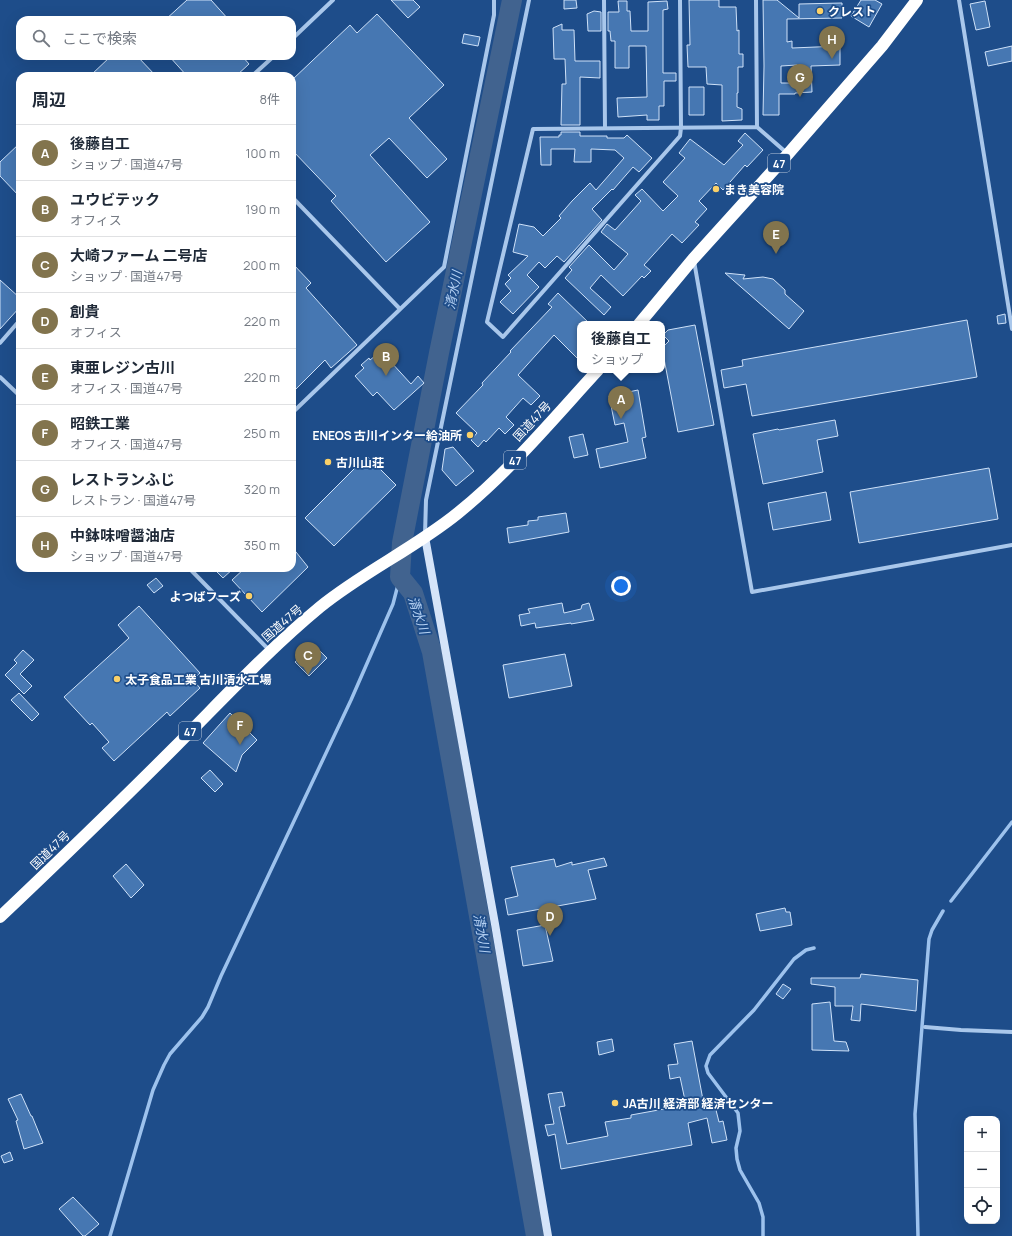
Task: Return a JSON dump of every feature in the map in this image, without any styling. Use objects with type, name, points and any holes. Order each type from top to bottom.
[{"type":"highway","name":"47","points":[[641,321],[693,259],[788,154],[882,46],[917,0]]},
{"type":"highway","name":"国道47号","points":[[0,917],[96,825],[270,652],[321,607],[358,580],[457,514],[489,487],[533,442],[595,373]]},
{"type":"street","points":[[296,35],[333,0]]},
{"type":"street","points":[[296,409],[444,267],[494,15],[494,0]]},
{"type":"street","points":[[529,0],[426,500],[423,538],[495,924],[548,1236]]},
{"type":"street","points":[[604,0],[605,128]]},
{"type":"street","points":[[680,0],[681,128],[680,136],[503,337],[488,322],[533,129],[605,128],[681,128],[757,127],[788,154]]},
{"type":"street","points":[[756,0],[757,127]]},
{"type":"street","points":[[959,0],[1012,329]]},
{"type":"street","points":[[256,72],[270,60]]},
{"type":"street","points":[[296,201],[400,310]]},
{"type":"street","points":[[693,259],[752,592],[1012,545]]},
{"type":"street","points":[[0,343],[16,325]]},
{"type":"street","points":[[0,377],[16,392]]},
{"type":"street","points":[[193,572],[270,652]]},
{"type":"street","points":[[925,1027],[1012,1032]]},
{"type":"building","points":[[187,0],[211,0],[225,16],[169,16]]},
{"type":"building","points":[[391,0],[413,0],[420,7],[408,18]]},
{"type":"building","points":[[564,0],[576,0],[577,8],[564,9]]},
{"type":"building","points":[[689,0],[719,0],[719,7],[736,7],[737,31],[739,30],[739,54],[743,54],[743,67],[738,67],[737,93],[737,107],[742,109],[742,120],[722,121],[722,85],[707,84],[706,67],[688,67],[687,45],[690,45]]},
{"type":"building","points":[[763,0],[777,0],[799,18],[799,4],[842,3],[842,18],[787,19],[787,42],[792,41],[792,48],[840,46],[840,65],[811,66],[812,92],[779,94],[779,115],[763,115]],"holes":[[[797,65],[798,83],[781,83],[781,66]]]},
{"type":"building","points":[[861,0],[875,0],[882,4],[869,27],[851,16]]},
{"type":"building","points":[[618,1],[627,1],[627,11],[630,11],[631,31],[648,31],[648,2],[667,1],[668,9],[663,10],[663,73],[676,73],[676,81],[664,81],[664,106],[659,106],[659,120],[647,120],[647,115],[618,117],[617,98],[647,97],[646,46],[629,46],[629,68],[615,68],[615,41],[611,41],[610,31],[608,31],[608,12],[619,12]]},
{"type":"building","points":[[985,1],[990,27],[976,30],[970,4]]},
{"type":"building","points":[[594,11],[601,12],[601,31],[588,31],[587,14]]},
{"type":"building","points":[[377,14],[444,85],[409,118],[447,159],[427,178],[389,138],[370,155],[430,222],[386,262],[331,201],[336,196],[296,154],[296,76],[350,25],[357,33]]},
{"type":"building","points":[[562,24],[562,30],[574,30],[575,61],[600,61],[600,78],[580,77],[580,125],[561,125],[562,84],[566,84],[565,59],[554,59],[553,28]]},
{"type":"building","points":[[464,34],[480,37],[478,46],[462,43]]},
{"type":"building","points":[[1012,46],[1012,61],[988,66],[985,52]]},
{"type":"building","points":[[107,60],[141,60],[152,72],[94,72]]},
{"type":"building","points":[[173,60],[246,60],[249,64],[240,72],[183,72]]},
{"type":"building","points":[[689,87],[704,87],[704,115],[689,115]]},
{"type":"building","points":[[561,132],[580,132],[580,136],[607,136],[607,138],[624,138],[627,135],[652,158],[639,172],[633,167],[613,190],[612,189],[592,209],[602,220],[564,262],[557,256],[545,268],[539,262],[527,275],[539,287],[513,314],[500,302],[511,291],[505,284],[511,278],[508,275],[528,256],[513,252],[519,224],[534,227],[543,236],[561,218],[559,216],[572,201],[590,183],[596,190],[624,158],[615,150],[591,149],[591,162],[574,162],[575,149],[551,149],[551,165],[541,165],[540,137],[559,137]]},
{"type":"building","points":[[745,133],[763,150],[747,167],[745,165],[723,190],[716,183],[699,201],[707,209],[695,222],[699,225],[682,243],[672,234],[644,265],[651,271],[644,278],[642,276],[623,296],[601,275],[590,288],[611,307],[604,315],[565,278],[572,270],[569,267],[589,245],[614,270],[628,254],[601,232],[607,224],[615,230],[641,201],[635,195],[642,189],[663,211],[678,196],[663,182],[685,158],[679,153],[690,139],[724,165],[743,145],[738,141]]},
{"type":"building","points":[[16,147],[16,193],[0,176],[0,162]]},
{"type":"building","points":[[296,267],[311,283],[306,288],[357,345],[331,368],[325,360],[296,389]]},
{"type":"building","points":[[725,273],[745,275],[743,279],[763,277],[773,279],[785,290],[785,294],[804,311],[789,329]]},
{"type":"building","points":[[0,280],[16,294],[16,311],[0,329]]},
{"type":"building","points":[[558,293],[587,321],[577,321],[577,358],[554,335],[518,375],[540,396],[531,405],[523,398],[506,417],[514,425],[505,434],[499,428],[486,442],[484,440],[478,447],[471,440],[477,433],[456,413],[483,385],[482,383],[511,352],[510,351],[552,307],[548,304]]},
{"type":"building","points":[[1005,314],[1006,323],[998,324],[997,316]]},
{"type":"building","points":[[967,320],[977,377],[752,416],[746,384],[724,388],[721,370],[743,366],[742,360]]},
{"type":"building","points":[[695,325],[714,425],[678,432],[665,364],[665,345],[669,341],[665,337],[665,333],[668,330]]},
{"type":"building","points":[[375,356],[385,366],[390,361],[411,384],[418,376],[424,383],[394,410],[377,392],[373,396],[355,376],[364,368],[361,365],[369,358],[370,360]]},
{"type":"building","points":[[638,390],[646,437],[642,438],[646,458],[600,468],[596,449],[628,442],[624,423],[615,425],[609,396]]},
{"type":"building","points":[[835,420],[838,436],[817,440],[823,472],[763,484],[753,434]]},
{"type":"building","points":[[583,434],[588,455],[574,458],[569,437]]},
{"type":"building","points":[[453,447],[474,471],[456,486],[442,470],[445,449]]},
{"type":"building","points":[[367,456],[396,485],[334,546],[305,518]]},
{"type":"building","points":[[989,468],[998,519],[859,543],[850,492]]},
{"type":"building","points":[[826,492],[831,520],[773,530],[768,503]]},
{"type":"building","points":[[566,513],[569,532],[509,543],[507,528],[528,525],[528,521],[538,520],[538,517]]},
{"type":"building","points":[[296,552],[308,567],[262,612],[232,580],[241,572],[296,572]]},
{"type":"building","points":[[217,572],[230,572],[223,578]]},
{"type":"building","points":[[156,578],[163,586],[154,593],[147,585]]},
{"type":"building","points":[[562,603],[564,613],[581,609],[582,605],[589,603],[594,620],[536,628],[535,623],[521,626],[519,615],[530,613],[528,609]]},
{"type":"building","points":[[139,606],[200,673],[193,680],[200,688],[170,716],[167,712],[114,761],[102,748],[109,742],[92,723],[90,725],[64,697],[129,638],[118,625]]},
{"type":"building","points":[[313,644],[327,658],[309,676],[295,662]]},
{"type":"building","points":[[23,650],[34,660],[20,674],[32,686],[24,694],[5,675],[17,663],[14,660]]},
{"type":"building","points":[[565,654],[572,686],[509,698],[503,665]]},
{"type":"building","points":[[19,693],[39,714],[32,721],[11,700]]},
{"type":"building","points":[[230,713],[257,740],[242,755],[236,772],[203,743]]},
{"type":"building","points":[[210,770],[223,784],[215,792],[201,778]]},
{"type":"building","points":[[604,858],[607,866],[588,870],[596,899],[508,915],[505,899],[518,896],[511,867],[554,859],[556,867],[572,862],[572,865]]},
{"type":"building","points":[[126,864],[144,885],[131,898],[113,876]]},
{"type":"building","points":[[785,908],[786,912],[790,912],[792,925],[760,931],[756,914]]},
{"type":"building","points":[[545,925],[553,961],[523,966],[517,930]]},
{"type":"building","points":[[861,974],[918,980],[916,1011],[861,1004],[860,1021],[851,1020],[853,1006],[835,1006],[835,987],[811,984],[811,978],[860,978]]},
{"type":"building","points":[[783,984],[791,989],[783,999],[776,994]]},
{"type":"building","points":[[830,1002],[834,1041],[846,1042],[849,1051],[812,1050],[812,1004]]},
{"type":"building","points":[[612,1039],[614,1051],[599,1055],[597,1042]]},
{"type":"building","points":[[692,1041],[703,1100],[713,1098],[719,1122],[723,1121],[727,1140],[712,1143],[707,1118],[688,1123],[692,1145],[561,1169],[555,1134],[548,1136],[545,1125],[554,1124],[548,1094],[562,1092],[565,1106],[559,1107],[567,1144],[608,1136],[605,1122],[631,1118],[631,1115],[686,1105],[680,1077],[670,1079],[668,1065],[678,1064],[674,1044]]},
{"type":"building","points":[[21,1094],[43,1143],[24,1149],[16,1121],[18,1120],[8,1099]]},
{"type":"building","points":[[10,1152],[13,1160],[4,1163],[1,1156]]},
{"type":"building","points":[[73,1197],[99,1224],[85,1236],[83,1236],[59,1209]]},
{"type":"waterway","name":"清水川","points":[[512,0],[439,353],[402,543],[400,577],[413,593],[432,652],[536,1236]]},
{"type":"waterway","points":[[110,1236],[153,1090],[164,1065],[170,1054],[202,1017],[208,1007],[221,976],[351,700],[393,604],[400,577]]},
{"type":"waterway","points":[[951,901],[1012,822]]},
{"type":"waterway","points":[[918,1236],[915,1114],[929,939],[932,930],[943,911]]},
{"type":"waterway","points":[[763,1236],[763,1217],[759,1203],[740,1170],[737,1159],[736,1148],[740,1131],[738,1113],[708,1073],[706,1066],[710,1055],[754,1010],[794,959],[806,950],[814,948]]},
{"type":"place","name":"クレスト","points":[[820,11]]},
{"type":"place","name":"中鉢味噌醤油店","points":[[832,59]]},
{"type":"place","name":"レストランふじ","points":[[800,97]]},
{"type":"place","name":"まき美容院","points":[[716,189]]},
{"type":"place","name":"東亜レジン古川","points":[[776,254]]},
{"type":"place","name":"ユウビテック","points":[[386,376]]},
{"type":"place","name":"後藤自工","points":[[621,419]]},
{"type":"place","name":"ENEOS 古川インター給油所","points":[[470,435]]},
{"type":"place","name":"古川山荘","points":[[328,462]]},
{"type":"place","name":"よつばフーズ","points":[[249,596]]},
{"type":"place","name":"大崎ファーム 二号店","points":[[308,675]]},
{"type":"place","name":"太子食品工業 古川清水工場","points":[[117,679]]},
{"type":"place","name":"昭鉄工業","points":[[240,745]]},
{"type":"place","name":"創貴","points":[[550,936]]},
{"type":"place","name":"JA古川 経済部 経済センター","points":[[615,1103]]}]
